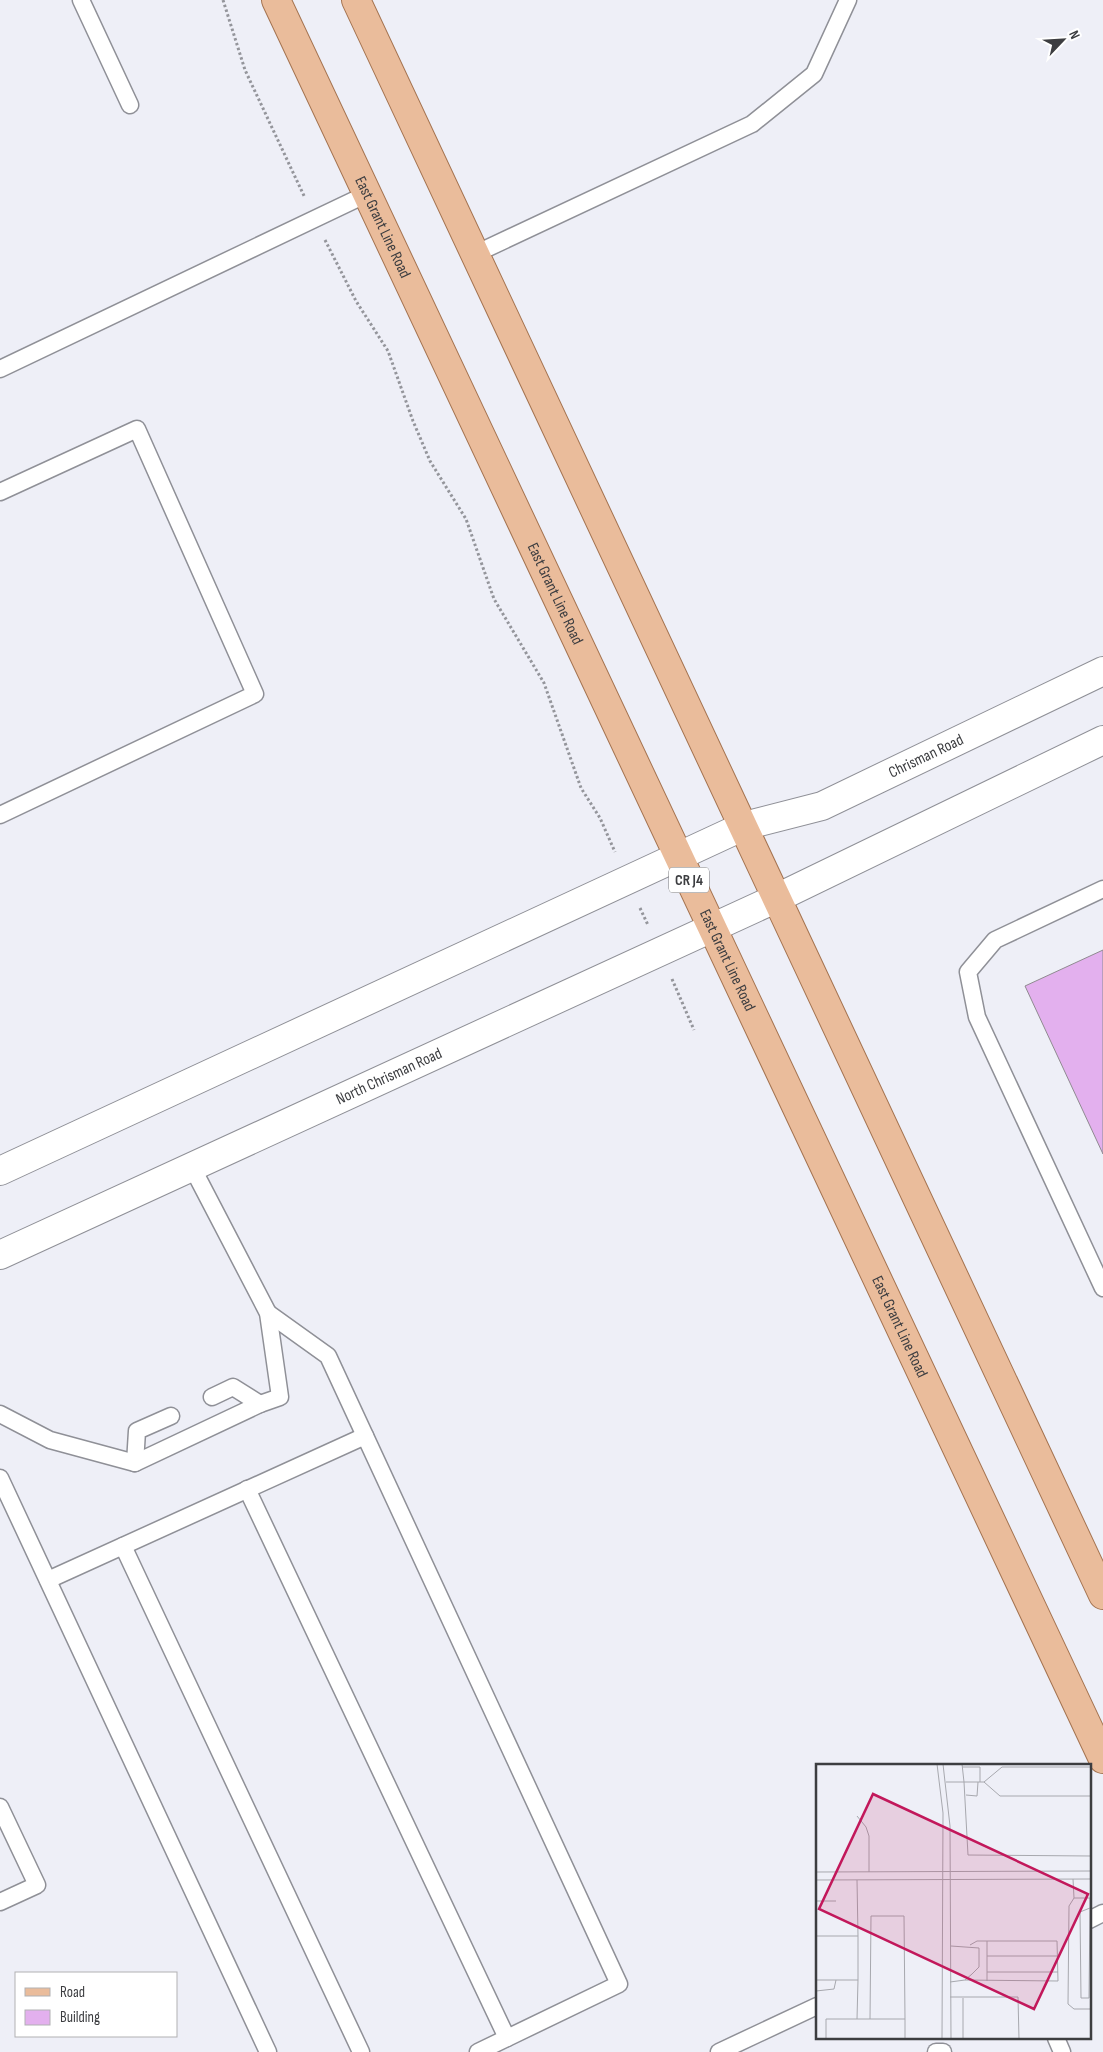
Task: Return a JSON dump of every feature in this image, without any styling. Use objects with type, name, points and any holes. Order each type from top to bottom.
[{"type":"main road","name":"East Grant Line Road","points":[[276,0],[1103,1759]]},
{"type":"main road","points":[[356,0],[1103,1595]]},
{"type":"street","name":"Chrisman Road","points":[[744,826],[822,806],[1103,671]]},
{"type":"street","points":[[777,898],[1103,740]]},
{"type":"street","points":[[0,1171],[744,826]]},
{"type":"street","name":"North Chrisman Road","points":[[0,1255],[777,898]]},
{"type":"lane","points":[[81,0],[130,105]]},
{"type":"lane","points":[[475,254],[752,124],[814,74],[848,0]]},
{"type":"lane","points":[[0,369],[367,194]]},
{"type":"lane","points":[[0,492],[136,429],[255,694],[0,815]]},
{"type":"lane","points":[[1103,889],[995,940],[968,972],[977,1017],[1103,1288]]},
{"type":"lane","points":[[0,1414],[50,1440],[135,1463],[260,1404],[280,1397],[268,1313],[192,1167]]},
{"type":"lane","points":[[268,1313],[328,1356],[619,1984],[478,2052]]},
{"type":"lane","points":[[212,1397],[233,1387],[260,1404]]},
{"type":"lane","points":[[135,1463],[137,1431],[171,1416]]},
{"type":"lane","points":[[48,1580],[365,1436]]},
{"type":"lane","points":[[0,1478],[268,2052]]},
{"type":"lane","points":[[246,1490],[507,2038]]},
{"type":"lane","points":[[123,1546],[361,2052]]},
{"type":"lane","points":[[0,1807],[37,1885],[0,1902]]},
{"type":"lane","points":[[1090,1920],[1103,1913]]},
{"type":"lane","points":[[719,2052],[816,2006]]},
{"type":"lane","points":[[1057,2040],[1062,2052]]},
{"type":"lane","points":[[936,2052],[944,2052]]},
{"type":"path","points":[[223,0],[245,70],[356,301],[388,350],[413,421],[430,461],[466,519],[494,599],[544,684],[581,788],[600,818],[694,1030]]},
{"type":"building","points":[[1103,950],[1103,1154],[1025,986]]}]
